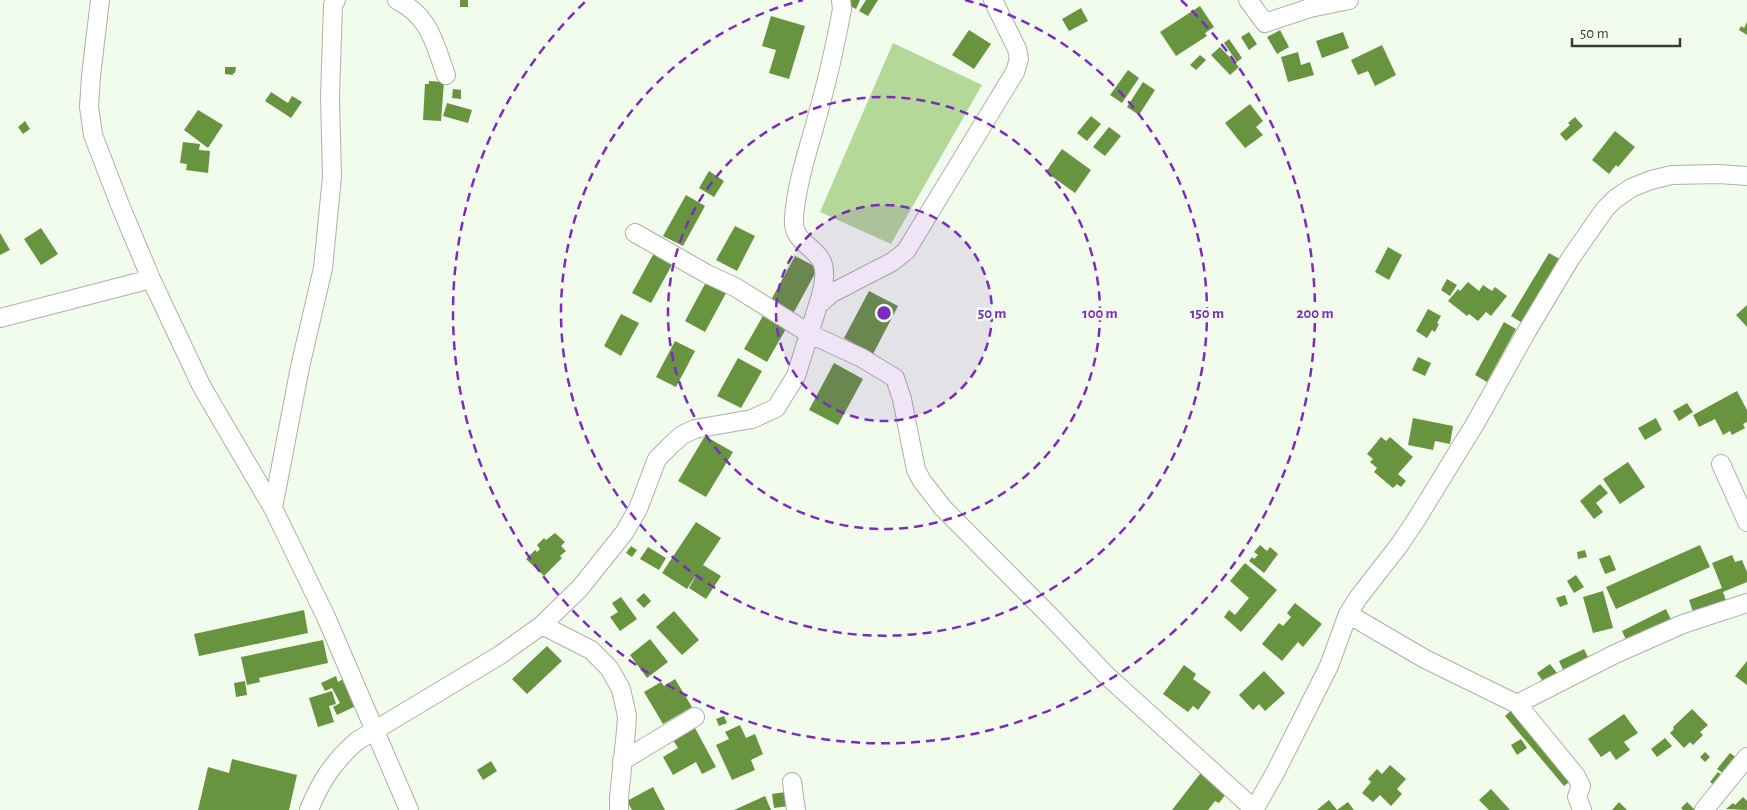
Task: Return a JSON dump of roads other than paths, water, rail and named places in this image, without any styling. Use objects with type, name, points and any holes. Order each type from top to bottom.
[{"type":"street","points":[[100,0],[89,106],[92,129],[120,206],[151,279],[202,387],[273,508],[326,618],[409,810]]},
{"type":"street","points":[[397,0],[409,6],[423,20],[434,41],[446,75]]},
{"type":"street","points":[[309,810],[315,794],[328,771],[342,754],[357,741],[500,655],[542,625],[580,588],[624,533],[638,509],[657,458],[682,435],[695,429],[752,419],[776,408],[796,376],[822,292],[824,269],[821,260],[796,234],[794,218],[806,155],[830,68],[842,9],[841,0]]},
{"type":"street","points":[[818,305],[832,293],[892,262],[906,251],[1009,84],[1019,59],[1017,49],[993,0]]},
{"type":"street","points":[[1248,0],[1265,23],[1310,8],[1349,0]]},
{"type":"street","points":[[273,508],[300,367],[323,268],[332,178],[330,97],[333,2]]},
{"type":"street","points":[[635,233],[707,274],[735,287],[810,334],[862,358],[895,378],[902,399],[916,470],[943,508],[1052,617],[1106,675],[1255,810],[1329,666],[1348,614],[1416,520],[1475,424],[1527,331],[1566,267],[1605,209],[1631,188],[1651,180],[1672,175],[1719,174],[1747,176]]},
{"type":"street","points":[[0,318],[151,279]]},
{"type":"street","points":[[1721,464],[1747,522]]},
{"type":"street","points":[[1517,704],[1615,654],[1683,624],[1747,604]]},
{"type":"street","points":[[1348,614],[1425,659],[1517,704],[1576,776],[1580,786],[1577,797],[1582,810]]},
{"type":"street","points":[[542,625],[591,650],[609,668],[621,689],[626,716],[619,810]]},
{"type":"street","points":[[622,761],[695,717]]},
{"type":"street","points":[[1704,810],[1747,757]]},
{"type":"street","points":[[792,782],[796,810]]}]
